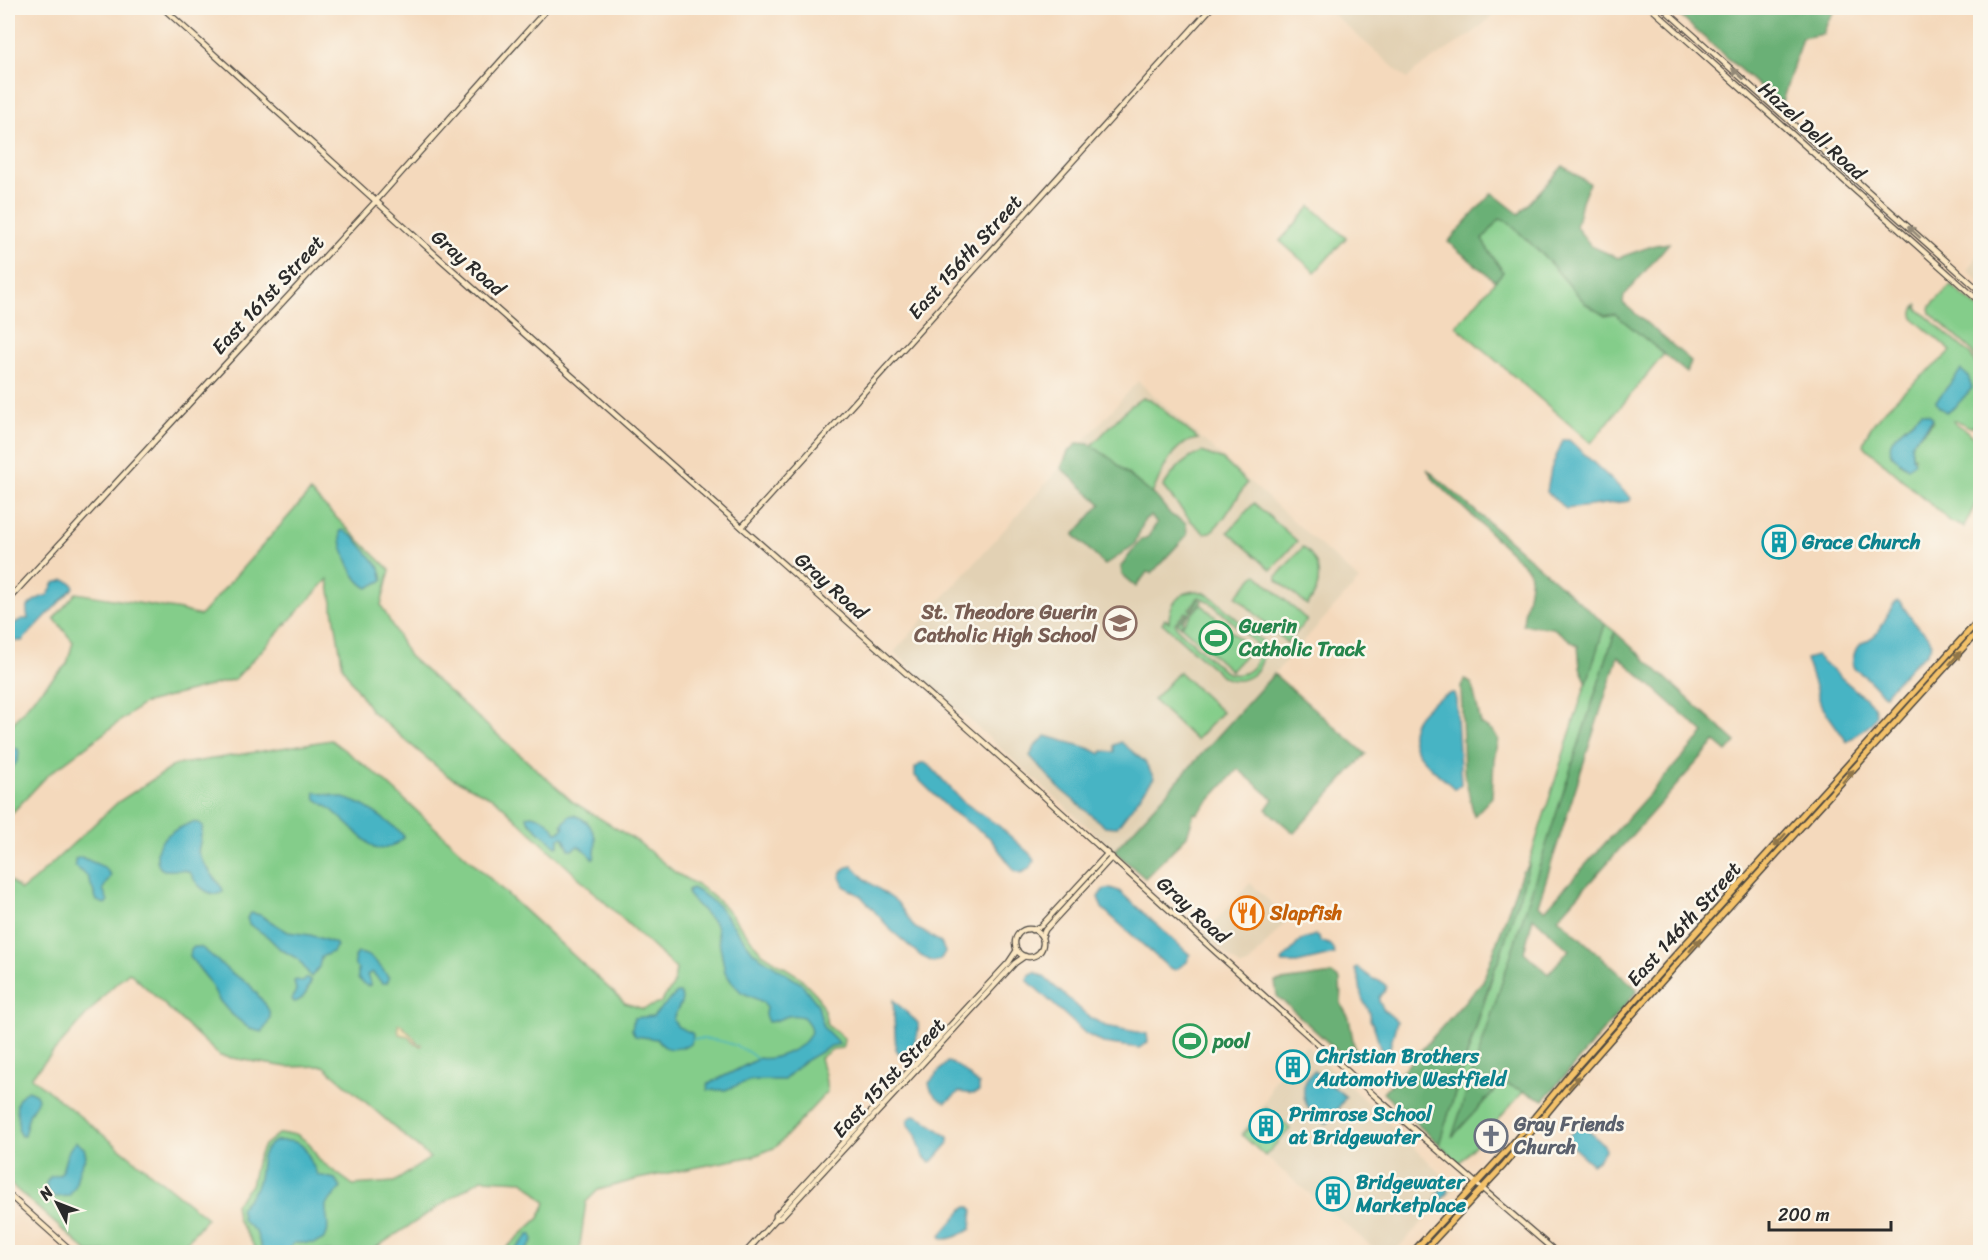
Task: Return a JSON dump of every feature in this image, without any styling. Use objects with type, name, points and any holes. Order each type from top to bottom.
[{"type":"main road","name":"East 146th Street","points":[[1423,1252],[1650,984],[1980,619]]},
{"type":"main road","name":"East 146th Street","points":[[1413,1252],[1479,1187],[1980,629]]},
{"type":"street","name":"Gray Road","points":[[163,8],[375,201],[1110,855],[1384,1104],[1556,1252]]},
{"type":"street","name":"East 161st Street","points":[[8,600],[375,201],[548,8]]},
{"type":"street","name":"East 156th Street","points":[[742,527],[1211,8]]},
{"type":"street","name":"Hazel Dell Road","points":[[1651,8],[1980,302]]},
{"type":"street","name":"Hazel Dell Road","points":[[1664,8],[1980,291]]},
{"type":"street","points":[[1032,930],[1041,926],[1110,855]]},
{"type":"street","points":[[1042,937],[1026,929],[1019,934],[1015,943],[1017,950],[1025,956],[1032,956],[1040,952],[1045,930],[1110,855]]},
{"type":"street","name":"East 151st Street","points":[[776,1219],[776,1215],[1009,962],[1017,950]]},
{"type":"street","name":"East 151st Street","points":[[746,1252],[1015,963],[1025,956]]},
{"type":"street","points":[[8,1194],[73,1252]]},
{"type":"shaded area","points":[[1326,8],[1501,8],[1473,33],[1416,70],[1407,79]]},
{"type":"shaded area","points":[[1980,250],[1980,282],[1968,270]]},
{"type":"shaded area","name":"St. Theodore Guerin Catholic High School","points":[[1138,381],[1359,580],[1114,851],[894,652]]},
{"type":"shaded area","points":[[1250,883],[1280,911],[1286,921],[1248,965],[1241,967],[1203,935]]},
{"type":"shaded area","points":[[1306,1045],[1455,1188],[1394,1252],[1378,1252],[1239,1134],[1267,1099],[1273,1081]]},
{"type":"green space","points":[[1671,8],[1837,8],[1828,20],[1823,34],[1802,38],[1782,102],[1772,98]]},
{"type":"green space","points":[[1563,166],[1589,183],[1576,227],[1591,246],[1618,258],[1655,245],[1669,243],[1624,296],[1623,303],[1691,361],[1687,373],[1615,314],[1605,316],[1586,304],[1544,256],[1508,222],[1500,219],[1482,240],[1503,272],[1495,281],[1448,242],[1492,193],[1519,214]]},
{"type":"green space","points":[[1311,206],[1346,238],[1315,272],[1280,241]]},
{"type":"green space","points":[[1501,218],[1544,256],[1586,304],[1615,314],[1664,354],[1591,443],[1456,326],[1503,272],[1481,240]]},
{"type":"green space","points":[[1951,285],[1980,310],[1980,368],[1971,350],[1930,313],[1929,308]]},
{"type":"green space","points":[[1918,304],[1917,308],[1970,354],[1980,373],[1980,419],[1969,427],[1956,420],[1953,421],[1980,441],[1980,495],[1964,527],[1951,522],[1863,445],[1868,432],[1888,407],[1951,351],[1915,320],[1913,313]],"holes":[[[1922,412],[1929,415],[1933,421],[1911,444],[1912,455],[1915,457],[1903,465],[1892,454],[1900,431]]]},
{"type":"green space","points":[[1142,398],[1150,399],[1198,439],[1189,441],[1174,452],[1152,494],[1091,446],[1129,407]]},
{"type":"green space","points":[[1078,443],[1089,444],[1113,460],[1158,499],[1171,515],[1186,523],[1187,535],[1152,573],[1147,572],[1136,587],[1122,575],[1121,566],[1141,540],[1148,537],[1157,523],[1151,516],[1145,519],[1134,545],[1105,565],[1074,535],[1101,504],[1061,468],[1068,452]]},
{"type":"green space","points":[[1202,452],[1223,460],[1247,483],[1224,518],[1211,532],[1204,533],[1190,520],[1163,487],[1180,466]]},
{"type":"green space","points":[[1427,469],[1605,624],[1587,683],[1580,668],[1578,646],[1553,628],[1523,625],[1530,584],[1529,570],[1434,480]]},
{"type":"green space","points":[[310,492],[390,570],[381,605],[409,656],[573,802],[637,841],[676,873],[704,889],[724,906],[762,953],[800,977],[817,995],[825,1013],[827,1025],[844,1038],[843,1048],[833,1049],[820,1058],[827,1092],[776,1147],[754,1156],[638,1179],[598,1190],[586,1202],[579,1252],[502,1252],[539,1218],[546,1203],[524,1181],[481,1179],[369,1252],[257,1252],[237,1219],[235,1204],[251,1185],[256,1163],[264,1145],[278,1134],[296,1134],[309,1143],[319,1160],[353,1185],[394,1182],[430,1158],[324,1066],[287,1067],[220,1056],[129,972],[109,990],[31,1077],[207,1218],[179,1252],[88,1252],[8,1182],[8,879],[21,890],[118,802],[175,765],[331,740],[380,777],[625,1003],[643,1009],[660,1003],[673,986],[676,969],[496,800],[448,776],[371,711],[343,668],[328,579],[235,679],[143,704],[48,775],[8,817],[8,729],[35,696],[67,664],[73,642],[54,618],[76,593],[181,610],[200,616]]},
{"type":"green space","points":[[1254,503],[1297,541],[1271,570],[1228,532]]},
{"type":"green space","points":[[1303,547],[1314,560],[1318,575],[1316,591],[1307,605],[1277,580],[1277,576]]},
{"type":"green space","points":[[1256,574],[1307,620],[1287,643],[1236,596]]},
{"type":"green space","points":[[1190,592],[1205,593],[1213,598],[1270,648],[1267,652],[1263,650],[1260,665],[1251,676],[1238,680],[1223,677],[1162,623],[1165,619],[1169,622],[1169,616],[1176,600]],"holes":[[[1199,597],[1210,602],[1255,643],[1257,658],[1255,664],[1246,672],[1239,674],[1225,672],[1177,628],[1175,623],[1186,612],[1188,613],[1177,623],[1180,626],[1182,621],[1202,601],[1199,599],[1191,610],[1189,609]]]},
{"type":"green space","name":"Guerin Catholic Track","points":[[1201,604],[1251,649],[1231,671],[1181,626]]},
{"type":"green space","points":[[1605,624],[1615,632],[1453,1136],[1502,1082],[1524,1091],[1459,1163],[1439,1144]]},
{"type":"green space","points":[[1615,632],[1736,742],[1727,752],[1715,742],[1558,918],[1638,990],[1544,1100],[1502,1082],[1452,1137]],"holes":[[[1618,656],[1704,733],[1545,910],[1538,905]],[[1533,917],[1569,950],[1548,974],[1524,952]]]},
{"type":"green space","points":[[1179,672],[1222,712],[1196,740],[1153,700]]},
{"type":"green space","points":[[1274,674],[1366,754],[1294,833],[1266,809],[1273,799],[1238,769],[1197,814],[1194,813],[1187,836],[1145,878],[1114,851]]},
{"type":"green space","points":[[1465,679],[1472,684],[1481,724],[1493,732],[1498,739],[1494,759],[1492,797],[1474,816],[1464,772],[1461,686]]},
{"type":"green space","points":[[1529,866],[1439,1144],[1383,1093],[1483,981],[1522,872]]},
{"type":"green space","points":[[1332,974],[1340,980],[1341,1004],[1349,1018],[1355,1051],[1343,1056],[1277,996],[1275,982]]},
{"type":"green space","points":[[1266,1108],[1274,1115],[1272,1118],[1265,1112],[1249,1130],[1264,1143],[1283,1122],[1290,1129],[1265,1156],[1242,1135]]},
{"type":"sand","points":[[400,1024],[421,1046],[415,1044],[408,1036],[399,1034],[398,1025]]},
{"type":"water","points":[[1961,370],[1968,376],[1972,388],[1956,406],[1946,412],[1938,406],[1936,401]]},
{"type":"water","points":[[1922,412],[1933,419],[1911,444],[1915,462],[1908,468],[1891,452],[1890,445],[1893,438]]},
{"type":"water","points":[[1563,440],[1569,440],[1631,498],[1630,501],[1566,509],[1547,492],[1551,469]]},
{"type":"water","points":[[343,530],[355,538],[380,568],[383,580],[368,588],[357,579],[348,564],[343,547],[340,532]]},
{"type":"water","points":[[65,580],[72,583],[74,587],[22,641],[12,641],[8,638],[8,627],[22,619],[28,619],[28,606],[48,595],[54,583]]},
{"type":"water","points":[[1897,601],[1916,625],[1928,635],[1932,644],[1930,649],[1885,695],[1855,669],[1852,663],[1858,646],[1877,633]]},
{"type":"water","points":[[1816,656],[1874,706],[1876,715],[1871,724],[1847,742],[1821,705],[1806,659]]},
{"type":"water","points":[[1452,693],[1456,700],[1461,784],[1455,789],[1418,753],[1413,743],[1412,733],[1414,724],[1426,708]]},
{"type":"water","points":[[1046,736],[1101,754],[1103,751],[1114,752],[1114,745],[1121,742],[1145,762],[1154,778],[1117,827],[1104,826],[1059,788],[1030,756],[1036,745]]},
{"type":"water","points":[[8,748],[18,749],[19,756],[8,773]]},
{"type":"water","points":[[922,763],[932,768],[962,801],[999,826],[1031,855],[1034,861],[1029,869],[1021,873],[1015,871],[989,837],[950,810],[915,776],[915,768]]},
{"type":"water","points":[[315,792],[361,805],[390,824],[404,837],[390,846],[381,849],[374,848],[331,809],[316,799]]},
{"type":"water","points":[[531,815],[546,820],[557,832],[564,827],[562,825],[569,816],[574,815],[587,822],[594,832],[596,845],[594,859],[578,846],[572,850],[569,849],[563,837],[559,838],[559,845],[556,846],[528,821],[527,816]]},
{"type":"water","points":[[193,822],[203,826],[198,852],[222,888],[223,892],[220,894],[212,894],[205,890],[189,872],[163,869],[157,862],[161,842],[175,830]]},
{"type":"water","points":[[81,857],[104,867],[111,875],[103,889],[108,901],[105,904],[97,901],[88,877],[75,866],[75,859]]},
{"type":"water","points":[[853,866],[866,880],[897,902],[915,928],[941,943],[945,952],[940,960],[933,962],[921,956],[892,931],[861,896],[844,886],[840,877],[842,872],[847,867]]},
{"type":"water","points":[[692,888],[718,906],[754,953],[802,984],[818,1005],[823,1027],[840,1044],[831,1046],[803,1062],[784,1080],[751,1080],[725,1090],[708,1090],[708,1084],[759,1058],[780,1056],[795,1049],[807,1039],[811,1029],[803,1017],[797,1016],[788,1016],[768,1022],[763,1002],[741,992],[731,981],[725,972],[716,925],[688,895],[688,890]]},
{"type":"water","points":[[1110,888],[1119,891],[1190,955],[1187,962],[1175,970],[1168,967],[1102,908],[1098,897],[1103,890]]},
{"type":"water","points":[[251,913],[260,915],[288,932],[310,935],[335,943],[337,946],[332,952],[321,957],[319,967],[311,977],[298,959],[280,949],[268,937],[249,924],[247,918]]},
{"type":"water","points":[[1315,935],[1319,936],[1320,941],[1330,945],[1335,954],[1297,963],[1283,963],[1282,961],[1301,940]]},
{"type":"water","points":[[194,947],[205,950],[230,972],[249,984],[265,1004],[270,1017],[262,1032],[250,1029],[230,1013],[219,1000],[209,981],[190,957]]},
{"type":"water","points":[[358,953],[376,962],[389,978],[387,983],[382,983],[372,972],[367,975],[371,985],[367,986],[358,979],[354,957]]},
{"type":"water","points":[[1357,967],[1386,986],[1379,1001],[1384,1010],[1397,1021],[1389,1051],[1385,1057],[1380,1049],[1369,1011],[1362,998],[1360,981],[1355,970]]},
{"type":"water","points":[[1035,972],[1044,977],[1088,1016],[1105,1026],[1147,1034],[1148,1042],[1139,1048],[1103,1043],[1086,1034],[1027,980],[1029,975]]},
{"type":"water","points":[[307,978],[311,981],[307,991],[303,997],[294,1002],[292,999],[296,990],[294,981],[303,982]]},
{"type":"water","points":[[677,993],[680,993],[682,1000],[673,1020],[678,1027],[692,1033],[691,1044],[671,1049],[657,1039],[635,1036],[632,1030],[634,1018],[653,1016]]},
{"type":"water","points":[[893,1000],[918,1023],[918,1033],[914,1042],[908,1050],[900,1054],[896,1050]]},
{"type":"water","points":[[947,1062],[956,1065],[979,1085],[979,1092],[973,1094],[959,1092],[946,1102],[937,1098],[929,1083]]},
{"type":"water","points":[[1314,1071],[1346,1097],[1327,1124],[1313,1114],[1305,1100],[1305,1085]]},
{"type":"water","points":[[28,1090],[36,1094],[38,1099],[29,1115],[24,1136],[21,1136],[17,1104]]},
{"type":"water","points":[[915,1115],[949,1138],[948,1144],[933,1161],[929,1162],[923,1156],[916,1135],[908,1124],[908,1119]]},
{"type":"water","points":[[1583,1126],[1604,1145],[1605,1150],[1592,1164],[1567,1142],[1573,1132]]},
{"type":"water","points":[[275,1141],[300,1144],[318,1175],[335,1179],[341,1188],[326,1205],[328,1228],[325,1237],[314,1243],[294,1243],[290,1252],[263,1252],[256,1232],[243,1221],[240,1208],[256,1188],[262,1156]]},
{"type":"water","points":[[76,1142],[84,1148],[86,1156],[79,1170],[75,1187],[69,1196],[55,1197],[47,1190],[46,1183],[50,1177],[61,1174],[68,1153]]},
{"type":"water","points":[[1447,1180],[1448,1193],[1432,1210],[1438,1194]]},
{"type":"water","points":[[965,1207],[973,1210],[971,1229],[949,1239],[942,1239],[940,1236]]},
{"type":"water","points":[[530,1234],[533,1240],[526,1252],[513,1252]]},
{"type":"waterway","points":[[692,1039],[709,1039],[735,1045],[757,1059]]},
{"type":"place","name":"Grace Church","points":[[1779,542]]},
{"type":"place","name":"St. Theodore Guerin Catholic High School","points":[[1120,623]]},
{"type":"place","name":"Guerin Catholic Track","points":[[1216,638]]},
{"type":"place","name":"Slapfish","points":[[1247,913]]},
{"type":"place","name":"pool","points":[[1190,1041]]},
{"type":"place","name":"Christian Brothers Automotive Westfield","points":[[1293,1067]]},
{"type":"place","name":"Primrose School at Bridgewater","points":[[1266,1126]]},
{"type":"place","name":"Gray Friends Church","points":[[1491,1136]]},
{"type":"place","name":"Bridgewater Marketplace","points":[[1333,1194]]}]
